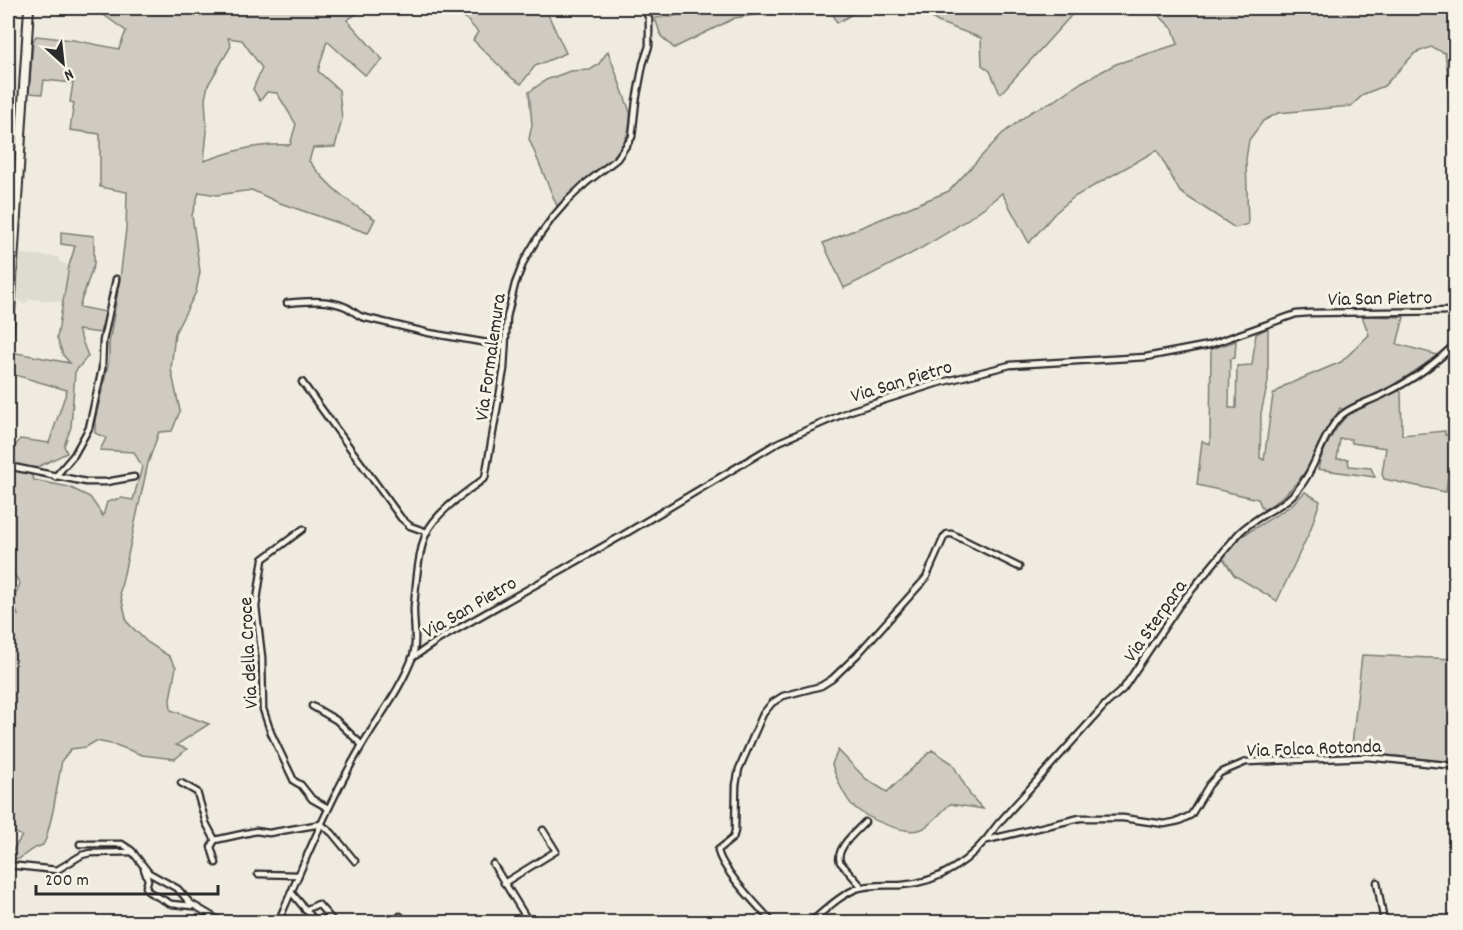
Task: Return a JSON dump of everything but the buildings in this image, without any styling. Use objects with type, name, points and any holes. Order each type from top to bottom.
[{"type":"main road","points":[[8,344],[10,256],[29,8]]},
{"type":"street","name":"Via Formalemura","points":[[412,658],[414,605],[422,546],[427,532],[458,499],[485,478],[504,369],[507,317],[515,284],[524,261],[537,239],[567,201],[617,159],[632,137],[636,101],[649,46],[648,19],[644,8]]},
{"type":"street","points":[[56,477],[73,457],[88,428],[102,369],[103,341],[116,279]]},
{"type":"street","points":[[287,303],[303,301],[341,305],[362,316],[429,333],[505,346]]},
{"type":"street","name":"Via San Pietro","points":[[412,658],[440,639],[623,535],[779,442],[850,411],[935,384],[1010,364],[1146,357],[1209,345],[1296,314],[1455,311]]},
{"type":"street","name":"Via Sterpara","points":[[811,922],[845,895],[862,887],[909,884],[934,879],[962,863],[986,841],[997,825],[1106,704],[1123,689],[1175,612],[1239,533],[1250,522],[1277,509],[1293,496],[1306,479],[1335,423],[1342,415],[1419,374],[1455,343]]},
{"type":"street","points":[[302,382],[401,518],[410,526],[427,532]]},
{"type":"street","points":[[8,466],[94,483],[134,477]]},
{"type":"street","name":"Via della Croce","points":[[303,529],[263,559],[256,607],[262,657],[263,709],[271,733],[292,778],[312,799],[328,808]]},
{"type":"street","points":[[772,922],[735,879],[719,857],[718,850],[733,838],[739,769],[764,714],[772,702],[783,696],[821,686],[832,679],[857,655],[926,578],[947,534],[952,534],[1019,567]]},
{"type":"street","points":[[278,922],[328,808],[362,745],[399,688],[412,658]]},
{"type":"street","points":[[312,706],[336,720],[362,745]]},
{"type":"street","name":"Via Folca Rotonda","points":[[986,841],[1080,818],[1123,818],[1164,824],[1179,821],[1191,815],[1209,785],[1220,773],[1246,762],[1367,757],[1455,766]]},
{"type":"street","points":[[181,783],[197,792],[206,823],[215,840]]},
{"type":"street","points":[[862,887],[838,857],[840,851],[865,822]]},
{"type":"street","points":[[216,863],[211,845],[215,840],[256,831],[268,833],[321,824],[333,833],[356,861]]},
{"type":"street","points":[[504,883],[556,851],[543,830]]},
{"type":"street","points":[[80,844],[122,844],[133,852],[149,873],[178,889],[196,907],[222,922]]},
{"type":"street","points":[[8,865],[57,870],[90,852],[133,852]]},
{"type":"street","points":[[493,864],[529,922]]},
{"type":"street","points":[[143,865],[148,880],[146,887],[149,892],[171,903],[196,907]]},
{"type":"street","points":[[258,874],[298,875]]},
{"type":"street","points":[[1377,882],[1384,922]]},
{"type":"street","points":[[291,892],[316,922]]},
{"type":"street","points":[[305,910],[318,904],[334,922]]},
{"type":"street","points":[[400,916],[406,922]]},
{"type":"shaded area","points":[[94,8],[119,8],[140,14],[141,8],[362,8],[347,20],[383,60],[365,75],[327,41],[318,71],[339,90],[342,119],[335,147],[313,148],[309,161],[339,193],[375,219],[368,233],[277,202],[252,190],[217,195],[199,192],[192,215],[200,272],[196,292],[175,333],[171,369],[180,411],[172,431],[159,432],[148,463],[120,592],[127,622],[147,642],[169,656],[176,667],[170,699],[171,710],[209,724],[176,745],[187,749],[175,759],[142,755],[116,745],[96,741],[86,747],[71,749],[62,760],[53,811],[43,845],[19,859],[8,858],[22,836],[8,829],[8,614],[18,615],[14,599],[20,584],[8,564],[8,462],[15,455],[11,452],[20,439],[49,443],[67,390],[8,373],[8,371],[12,352],[70,363],[63,355],[57,338],[69,266],[75,246],[61,244],[61,232],[94,236],[94,264],[79,307],[106,312],[100,333],[78,330],[88,356],[75,372],[71,427],[64,446],[67,453],[29,471],[34,480],[69,487],[90,497],[103,516],[107,502],[121,498],[133,500],[142,467],[134,452],[100,450],[106,438],[95,433],[95,420],[109,361],[109,343],[120,279],[126,229],[127,192],[100,187],[100,134],[70,130],[74,103],[70,102],[73,83],[44,80],[42,94],[29,93],[33,41],[36,36],[119,49],[126,31]],"holes":[[[228,38],[242,40],[262,68],[253,89],[260,101],[267,92],[277,93],[296,124],[290,145],[256,147],[204,161],[207,132],[205,99],[208,85],[231,46]]]},
{"type":"shaded area","points":[[456,8],[545,8],[566,53],[535,66],[521,84],[473,40],[478,32]]},
{"type":"shaded area","points":[[706,8],[781,8],[735,18],[674,48],[661,36],[655,18],[670,17]]},
{"type":"shaded area","points":[[830,8],[863,8],[837,23]]},
{"type":"shaded area","points":[[916,8],[1078,8],[1000,94],[990,71],[982,65],[981,38],[938,22]]},
{"type":"shaded area","points":[[1151,8],[1455,8],[1455,98],[1449,83],[1445,53],[1431,47],[1415,53],[1384,86],[1364,94],[1351,106],[1278,113],[1263,121],[1249,140],[1246,159],[1248,224],[1235,228],[1180,192],[1157,150],[1074,197],[1055,213],[1029,243],[1002,193],[946,234],[844,288],[823,243],[949,191],[1002,134],[1031,112],[1116,64],[1178,44],[1173,29]]},
{"type":"shaded area","points":[[608,51],[630,112],[630,126],[625,140],[606,165],[557,206],[529,139],[532,125],[529,92],[546,80],[570,71],[590,70],[598,65]]},
{"type":"shaded area","points":[[8,104],[19,104],[17,129],[8,130]]},
{"type":"shaded area","points":[[21,254],[59,257],[59,261],[69,266],[63,302],[30,299],[24,304],[16,298]]},
{"type":"shaded area","points":[[1362,316],[1404,317],[1397,344],[1438,355],[1381,392],[1344,410],[1340,408],[1318,452],[1300,479],[1277,501],[1263,510],[1258,499],[1197,485],[1202,441],[1210,444],[1211,349],[1236,341],[1235,358],[1230,359],[1229,408],[1236,408],[1237,366],[1252,365],[1256,334],[1268,328],[1268,382],[1261,413],[1260,458],[1264,460],[1273,395],[1284,386],[1341,362],[1369,335]]},
{"type":"shaded area","points":[[1398,390],[1401,392],[1402,435],[1445,431],[1445,435],[1453,435],[1446,492],[1384,479],[1382,474],[1386,448],[1352,443],[1351,439],[1340,439],[1337,459],[1348,459],[1349,466],[1371,468],[1375,477],[1318,469],[1330,440],[1349,414]]},
{"type":"shaded area","points":[[1305,492],[1320,501],[1310,531],[1277,601],[1234,575],[1223,558],[1242,536],[1289,507]]},
{"type":"shaded area","points":[[1362,655],[1455,659],[1456,748],[1453,762],[1351,754]]},
{"type":"shaded area","points":[[838,750],[866,779],[887,792],[932,750],[952,763],[971,796],[983,809],[950,804],[929,825],[915,831],[886,825],[859,811],[846,797],[832,764]]}]
